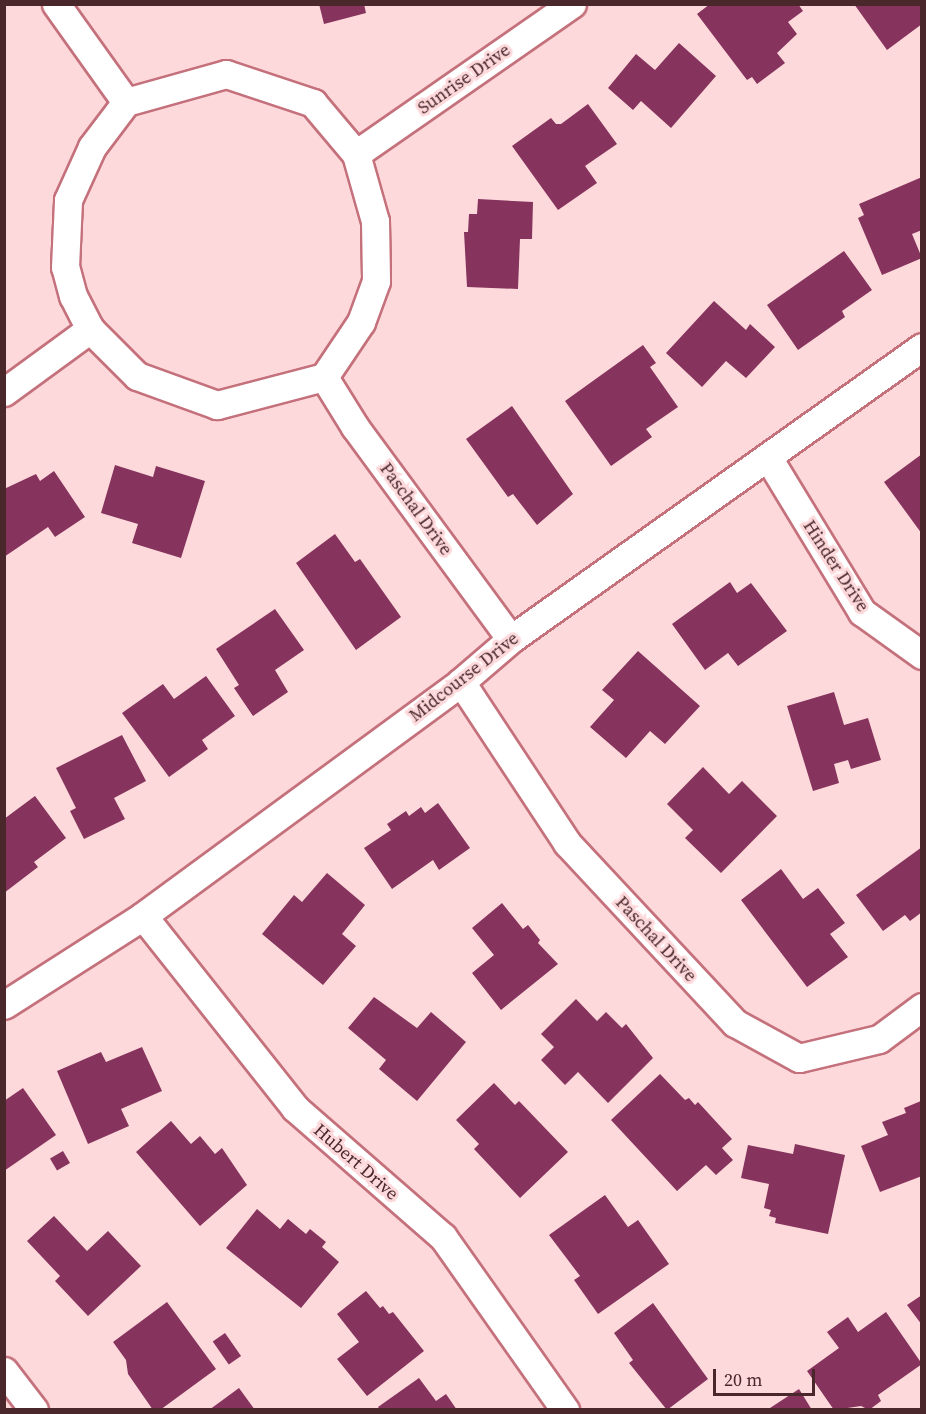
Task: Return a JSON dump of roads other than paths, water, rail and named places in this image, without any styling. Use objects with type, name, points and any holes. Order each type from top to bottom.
[{"type":"street","points":[[56,4],[126,102]]},
{"type":"street","name":"Sunrise Drive","points":[[356,154],[572,4]]},
{"type":"street","points":[[226,74],[313,103],[356,154],[375,221],[376,281],[361,322],[324,377],[217,405],[137,376],[90,329],[73,296],[65,267],[68,200],[92,147],[126,102],[226,74]]},
{"type":"street","points":[[4,392],[90,329]]},
{"type":"street","name":"Midcourse Drive","points":[[4,1005],[143,916],[461,682],[512,639],[769,459],[921,347]]},
{"type":"street","name":"Paschal Drive","points":[[324,377],[355,427],[512,639]]},
{"type":"street","name":"Hinder Drive","points":[[769,459],[862,612],[921,655]]},
{"type":"street","name":"Paschal Drive","points":[[461,682],[567,843],[735,1023],[799,1058],[879,1039],[921,1007]]},
{"type":"street","name":"Hubert Drive","points":[[143,916],[296,1108],[443,1237],[565,1410]]},
{"type":"street","points":[[4,1371],[34,1410]]}]
